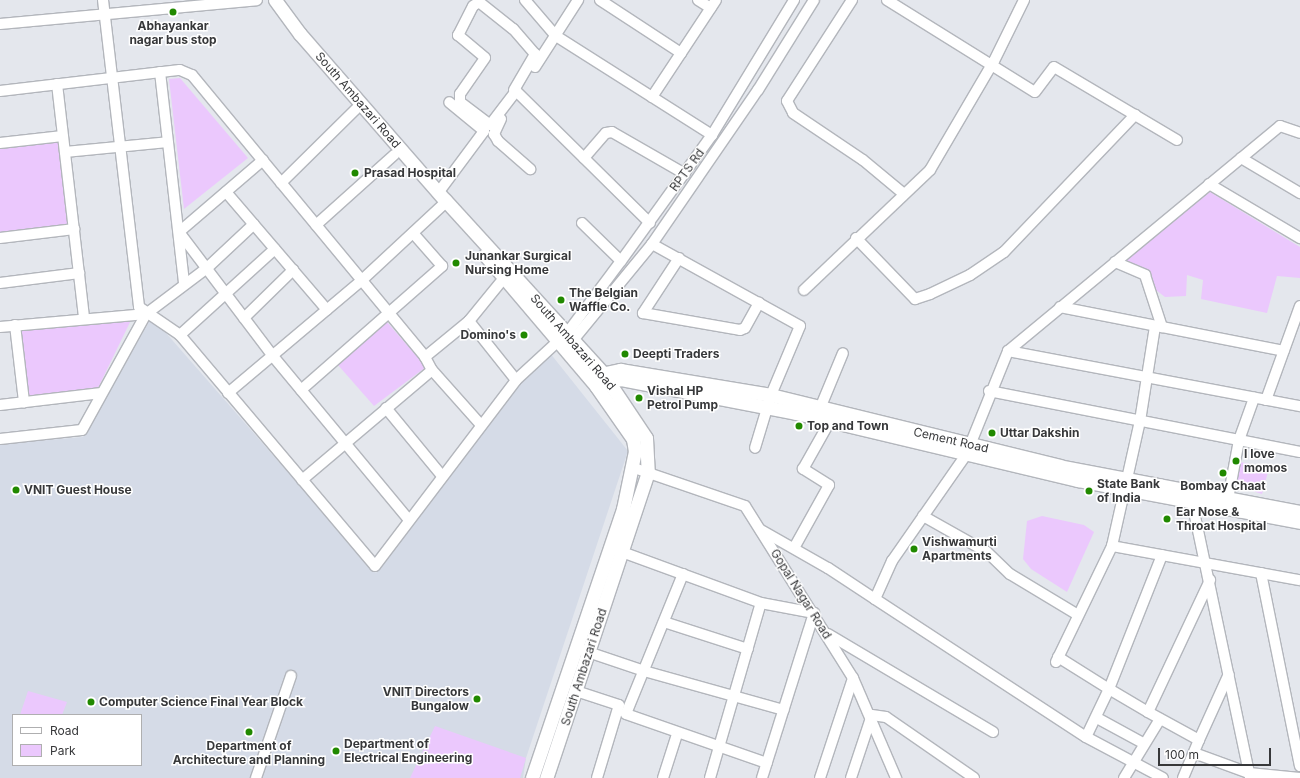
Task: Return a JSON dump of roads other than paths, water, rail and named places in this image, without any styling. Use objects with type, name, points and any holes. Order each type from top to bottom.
[{"type":"main road","name":"South Ambazari Road","points":[[266,0],[394,155],[442,200],[571,336],[605,376],[646,438],[648,472],[622,552],[582,650]]},
{"type":"main road","name":"South Ambazari Road","points":[[275,0],[300,34],[442,200],[504,278],[593,382],[634,439],[634,468],[582,650],[576,691],[546,778]]},
{"type":"main road","name":"Cement Road","points":[[605,376],[620,370],[769,401],[821,406],[967,450]]},
{"type":"main road","points":[[593,382],[605,376]]},
{"type":"main road","name":"Cement Road","points":[[769,401],[830,421],[1126,484],[1192,502],[1300,522]]},
{"type":"main road","name":"Cement Road","points":[[1126,484],[1228,499],[1300,512]]},
{"type":"main road","points":[[532,778],[582,650]]},
{"type":"street","points":[[103,0],[118,146],[139,307],[146,314],[180,335],[374,566],[516,380],[558,342],[571,336],[652,244],[758,90],[814,0]]},
{"type":"street","points":[[0,24],[105,12],[257,0]]},
{"type":"street","points":[[525,0],[556,36],[712,135]]},
{"type":"street","points":[[530,169],[498,141],[494,134],[516,92],[535,61],[556,36],[578,0]]},
{"type":"street","points":[[600,0],[681,53]]},
{"type":"street","points":[[652,97],[714,4],[698,0]]},
{"type":"street","name":"RPTS Rd","points":[[571,336],[621,261],[650,223],[712,135],[794,0]]},
{"type":"street","points":[[852,0],[787,100],[793,113],[863,160],[904,194]]},
{"type":"street","points":[[887,0],[1035,92],[1054,67],[1177,140]]},
{"type":"street","points":[[804,290],[856,238],[930,170],[992,65],[1024,0]]},
{"type":"street","points":[[516,92],[490,125],[458,99],[484,58],[458,35],[473,6],[484,4],[514,28],[535,54],[535,61]]},
{"type":"street","points":[[0,91],[180,70],[192,75],[425,357],[432,370],[481,425]]},
{"type":"street","points":[[160,72],[184,283]]},
{"type":"street","points":[[57,84],[84,318]]},
{"type":"street","points":[[516,92],[650,223]]},
{"type":"street","points":[[228,392],[362,280],[413,233],[442,200],[484,131],[449,102]]},
{"type":"street","points":[[281,183],[356,110]]},
{"type":"street","points":[[856,238],[915,300],[930,294],[970,275],[1004,252],[1135,115]]},
{"type":"street","points":[[874,599],[892,561],[924,516],[967,450],[989,391],[1008,351],[1280,126],[1299,130]]},
{"type":"street","points":[[584,158],[606,133],[612,132],[685,174]]},
{"type":"street","points":[[0,143],[63,136]]},
{"type":"street","points":[[65,152],[168,142]]},
{"type":"street","points":[[316,225],[394,155]]},
{"type":"street","points":[[1241,158],[1300,192]]},
{"type":"street","points":[[179,232],[263,160]]},
{"type":"street","points":[[1209,184],[1300,238]]},
{"type":"street","points":[[226,192],[326,310]]},
{"type":"street","points":[[582,223],[621,261]]},
{"type":"street","points":[[0,439],[82,430],[101,393],[146,314],[184,283],[207,268],[254,224]]},
{"type":"street","points":[[0,238],[74,229]]},
{"type":"street","points":[[179,232],[272,355],[409,520]]},
{"type":"street","points":[[301,390],[442,266],[413,233]]},
{"type":"street","points":[[652,244],[800,326],[769,401],[755,448]]},
{"type":"street","points":[[180,335],[275,249]]},
{"type":"street","points":[[679,258],[644,313],[740,330],[745,328],[759,303]]},
{"type":"street","points":[[1115,262],[1145,275],[1158,326],[1146,377],[1140,422],[1112,546],[1057,659],[1199,740]]},
{"type":"street","points":[[244,318],[293,270]]},
{"type":"street","points":[[0,282],[79,273]]},
{"type":"street","points":[[425,357],[469,321],[504,278]]},
{"type":"street","points":[[1266,400],[1300,306]]},
{"type":"street","points":[[1060,307],[1284,351]]},
{"type":"street","points":[[0,327],[84,318],[146,314]]},
{"type":"street","points":[[469,321],[516,380]]},
{"type":"street","points":[[15,325],[24,402]]},
{"type":"street","points":[[1008,351],[1300,406]]},
{"type":"street","points":[[821,406],[843,353]]},
{"type":"street","points":[[302,480],[432,370]]},
{"type":"street","points":[[989,391],[1140,422],[1300,452]]},
{"type":"street","points":[[0,405],[101,393]]},
{"type":"street","points":[[1228,499],[1239,440],[1254,398]]},
{"type":"street","points":[[386,408],[442,476]]},
{"type":"street","points":[[794,548],[829,485],[803,469],[830,421]]},
{"type":"street","name":"Gopal Nagar Road","points":[[634,468],[745,506],[814,613],[853,678],[872,715],[896,778]]},
{"type":"street","points":[[1192,502],[1210,580],[1250,776]]},
{"type":"street","points":[[924,516],[987,552],[1010,574],[1078,615]]},
{"type":"street","points":[[761,530],[794,548],[1086,737],[1163,778]]},
{"type":"street","points":[[1112,546],[1300,580]]},
{"type":"street","points":[[622,552],[761,603],[814,613],[762,778]]},
{"type":"street","points":[[1086,737],[1097,718],[1162,555]]},
{"type":"street","points":[[1260,573],[1296,725],[1300,766]]},
{"type":"street","points":[[683,574],[626,714],[677,734],[767,762]]},
{"type":"street","points":[[1148,712],[1210,580]]},
{"type":"street","points":[[710,778],[761,603]]},
{"type":"street","points":[[664,622],[748,649]]},
{"type":"street","points":[[826,633],[993,732]]},
{"type":"street","points":[[582,650],[644,671],[784,710]]},
{"type":"street","points":[[1183,778],[1229,674]]},
{"type":"street","points":[[256,778],[291,676]]},
{"type":"street","points":[[820,778],[853,678]]},
{"type":"street","points":[[576,691],[619,705],[596,778]]},
{"type":"street","points":[[851,778],[872,715],[886,717],[974,778]]},
{"type":"street","points":[[1097,718],[1143,743]]},
{"type":"street","points":[[1124,778],[1143,743],[1160,719]]},
{"type":"street","points":[[663,778],[677,734]]},
{"type":"street","points":[[1194,753],[1250,776],[1300,778]]},
{"type":"place","name":"Abhayankar nagar bus stop","points":[[173,12]]},
{"type":"place","name":"Prasad Hospital","points":[[355,173]]},
{"type":"place","name":"Junankar Surgical Nursing Home","points":[[456,263]]},
{"type":"place","name":"The Belgian Waffle Co.","points":[[561,300]]},
{"type":"place","name":"Domino's","points":[[524,335]]},
{"type":"place","name":"Deepti Traders","points":[[625,354]]},
{"type":"place","name":"Vishal HP Petrol Pump","points":[[639,398]]},
{"type":"place","name":"Top and Town","points":[[799,426]]},
{"type":"place","name":"Uttar Dakshin","points":[[992,433]]},
{"type":"place","name":"I love momos","points":[[1236,461]]},
{"type":"place","name":"Bombay Chaat","points":[[1223,473]]},
{"type":"place","name":"VNIT Guest House","points":[[16,490]]},
{"type":"place","name":"State Bank of India","points":[[1089,491]]},
{"type":"place","name":"Ear Nose & Throat Hospital","points":[[1167,519]]},
{"type":"place","name":"Vishwamurti Apartments","points":[[914,549]]},
{"type":"place","name":"VNIT Directors Bungalow","points":[[477,699]]},
{"type":"place","name":"Computer Science Final Year Block","points":[[91,702]]},
{"type":"place","name":"Department of Architecture and Planning","points":[[249,732]]},
{"type":"place","name":"Department of Electrical Engineering","points":[[336,751]]}]
